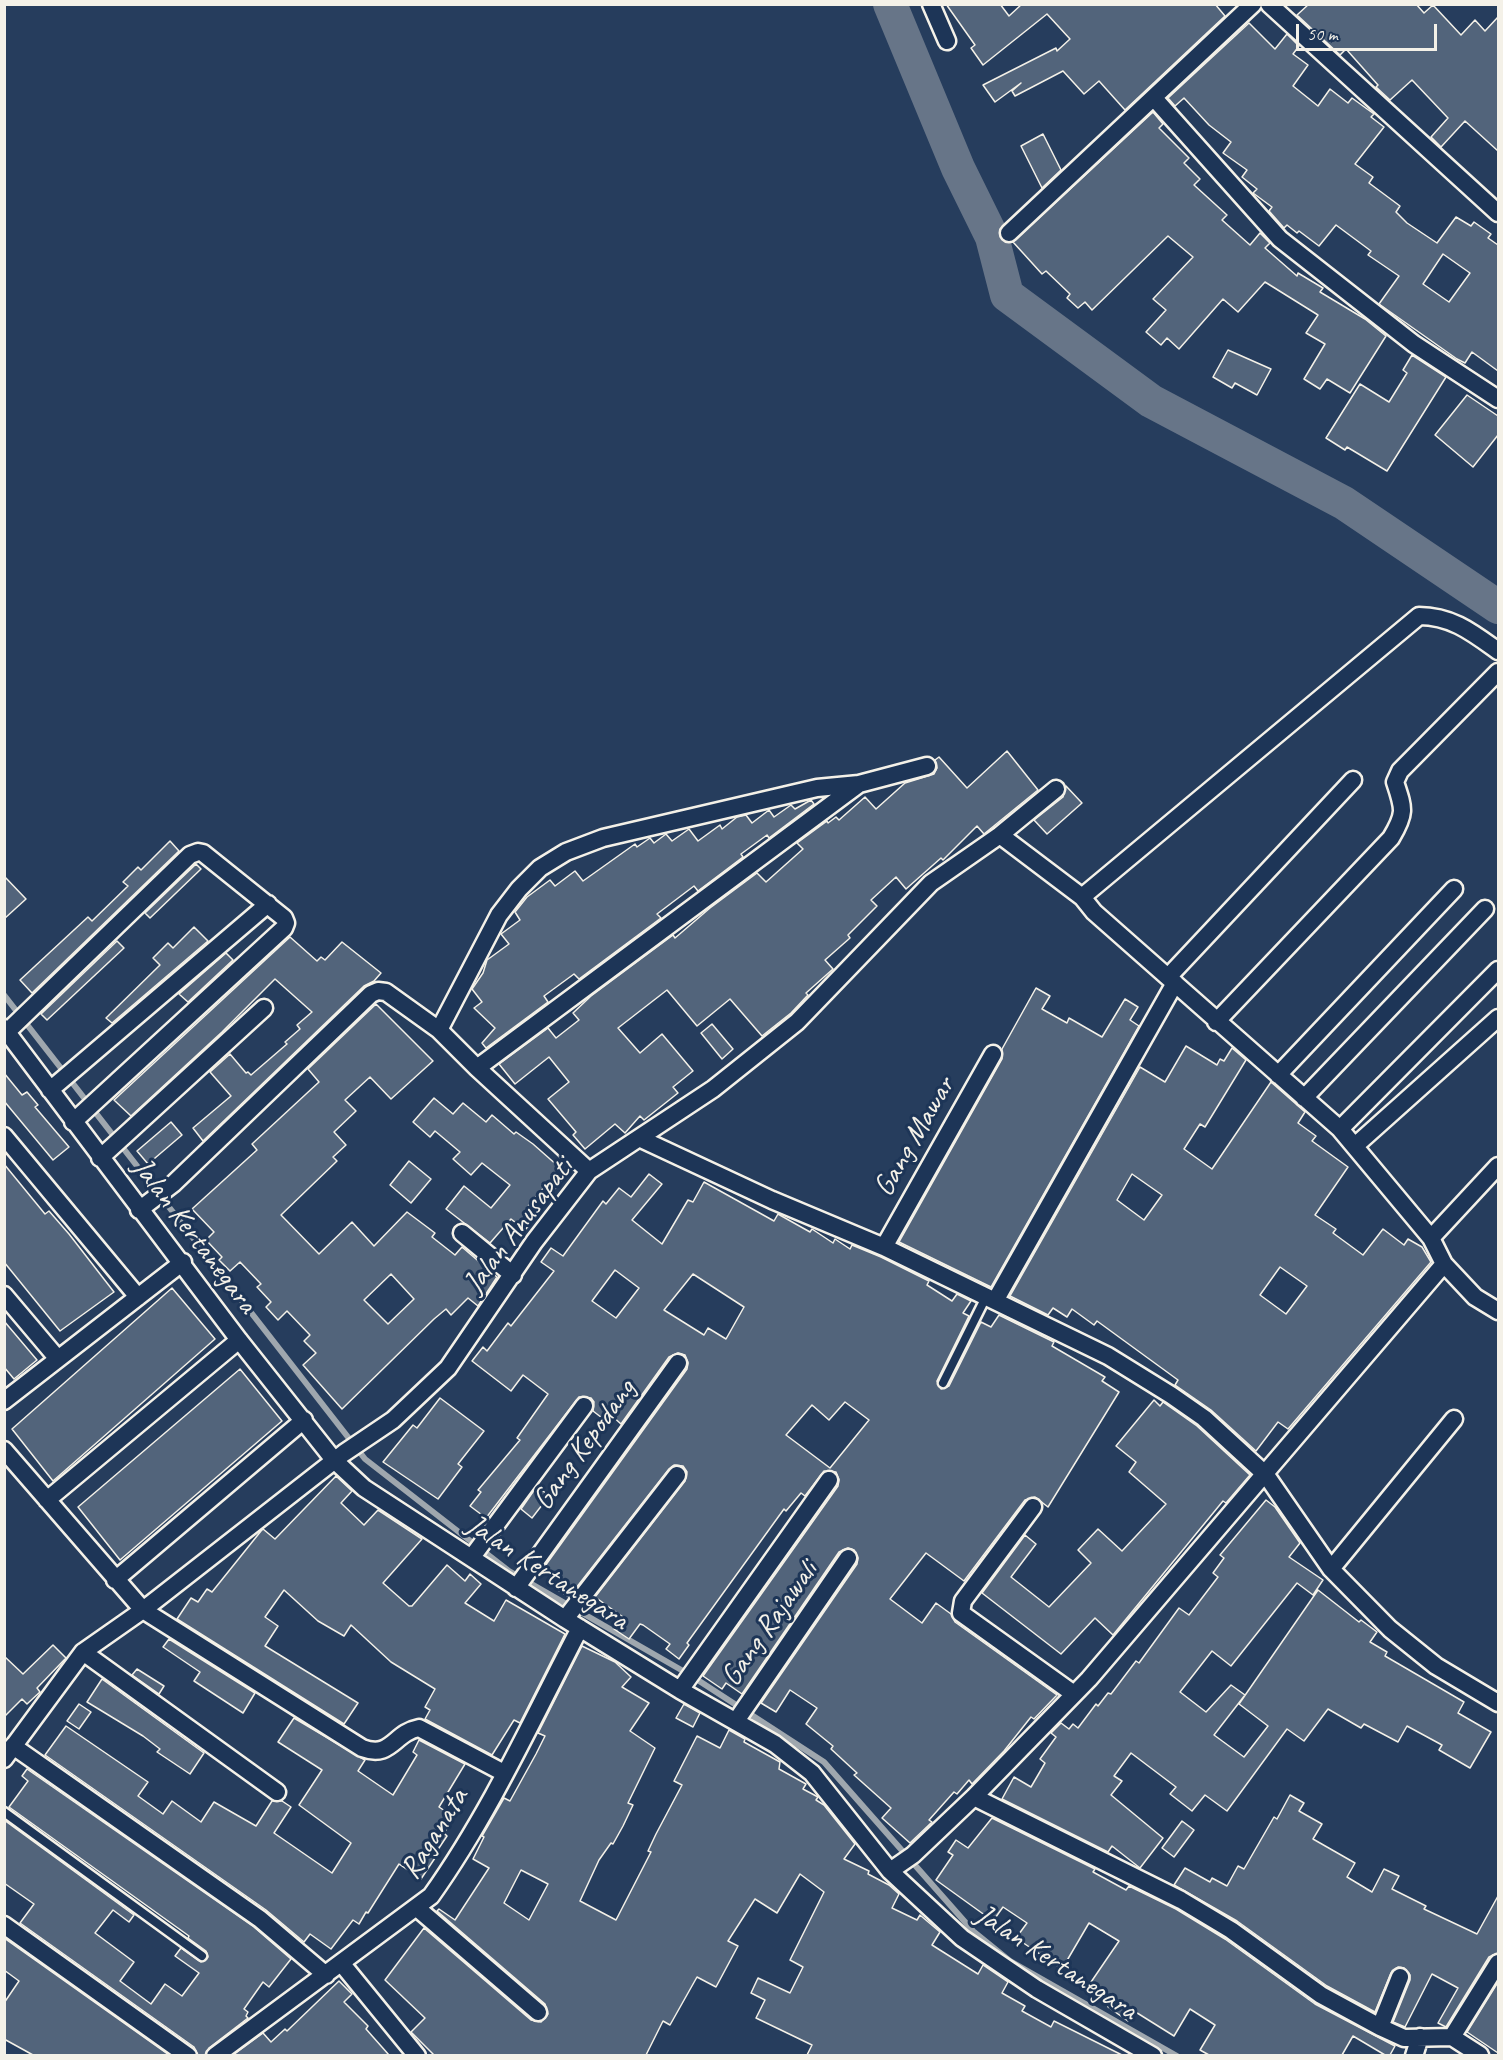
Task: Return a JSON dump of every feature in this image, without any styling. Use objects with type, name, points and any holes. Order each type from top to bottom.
[{"type":"street","points":[[931,4],[947,41]]},
{"type":"street","points":[[1009,233],[1253,4]]},
{"type":"street","points":[[1269,4],[1498,213]]},
{"type":"street","points":[[1154,98],[1280,239],[1414,344],[1498,399]]},
{"type":"street","points":[[1082,897],[1419,616],[1437,616],[1463,626],[1498,651]]},
{"type":"street","points":[[1216,1022],[1391,838],[1403,817],[1404,807],[1395,782],[1400,771],[1498,672]]},
{"type":"street","points":[[439,1030],[499,915],[519,889],[540,868],[566,852],[603,838],[670,822],[817,788],[859,784],[927,766]]},
{"type":"street","points":[[990,1299],[1172,980],[1353,780]]},
{"type":"street","points":[[477,1068],[859,784]]},
{"type":"street","name":"Jalan Anusapati","points":[[9,1752],[83,1652],[143,1610],[339,1456],[379,1430],[409,1406],[448,1368],[534,1242],[590,1172],[713,1089],[797,1022],[931,883],[1000,835],[1056,789]]},
{"type":"street","points":[[1000,835],[1082,897],[1094,912],[1216,1022],[1340,1129],[1356,1145],[1431,1238],[1444,1264],[1475,1297],[1498,1311]]},
{"type":"street","points":[[9,1028],[190,855],[203,853],[284,918],[286,922],[284,928],[80,1117]]},
{"type":"street","points":[[1278,1075],[1454,889]]},
{"type":"street","points":[[54,1087],[82,1066],[268,904]]},
{"type":"street","points":[[1304,1098],[1485,909]]},
{"type":"street","points":[[1340,1129],[1498,970]]},
{"type":"street","points":[[141,1209],[173,1184],[371,994],[378,991],[386,992],[439,1030],[590,1172]]},
{"type":"street","points":[[105,1154],[264,1008]]},
{"type":"street","points":[[1356,1145],[1498,1017]]},
{"type":"street","name":"Jalan Kertanegara","points":[[9,1028],[80,1117],[141,1209],[183,1262],[239,1340],[304,1420],[339,1456],[364,1488],[475,1552],[520,1581],[572,1620],[775,1744],[812,1773],[894,1869],[977,1950],[1037,1989],[1153,2055]]},
{"type":"street","name":"Gang Mawar","points":[[884,1246],[993,1054]]},
{"type":"street","points":[[4,1136],[138,1297]]},
{"type":"street","points":[[639,1138],[772,1200],[884,1246],[1108,1356],[1171,1395],[1204,1418],[1266,1475],[1331,1569],[1390,1629],[1436,1666],[1498,1702]]},
{"type":"street","points":[[1431,1238],[1498,1166]]},
{"type":"street","points":[[462,1233],[513,1275]]},
{"type":"street","points":[[4,1401],[183,1262]]},
{"type":"street","points":[[894,1869],[913,1855],[974,1797],[1074,1694],[1266,1475],[1444,1264]]},
{"type":"street","points":[[4,1295],[58,1359]]},
{"type":"street","points":[[47,1500],[239,1340]]},
{"type":"street","name":"Gang Kepodang","points":[[520,1581],[678,1363]]},
{"type":"street","points":[[475,1552],[584,1406]]},
{"type":"street","points":[[1331,1569],[1454,1419]]},
{"type":"street","points":[[115,1580],[304,1420]]},
{"type":"street","points":[[4,1450],[143,1610],[362,1748],[374,1752],[382,1751],[409,1731],[419,1728],[504,1773]]},
{"type":"street","name":"Raganata","points":[[215,2055],[342,1964],[431,1896],[450,1870],[504,1773],[582,1598],[677,1475]]},
{"type":"street","points":[[682,1687],[829,1480]]},
{"type":"street","points":[[1033,1507],[963,1601],[961,1613],[1074,1694]]},
{"type":"street","name":"Gang Rajawali","points":[[737,1719],[848,1558]]},
{"type":"street","points":[[83,1652],[277,1792]]},
{"type":"street","points":[[9,1752],[260,1919],[326,1975]]},
{"type":"street","points":[[974,1797],[1181,1900],[1231,1930],[1321,1995],[1404,2038],[1420,2049],[1452,2037],[1498,1963]]},
{"type":"street","points":[[417,1908],[538,2012]]},
{"type":"street","points":[[4,1925],[188,2055]]},
{"type":"street","points":[[342,1964],[417,2055]]},
{"type":"street","points":[[1380,2027],[1400,1977]]},
{"type":"street","points":[[1452,2037],[1480,2055]]},
{"type":"lane","points":[[943,1383],[990,1299]]},
{"type":"lane","points":[[4,1812],[202,1956]]},
{"type":"building","points":[[946,4],[1000,4],[1009,16],[1022,4],[1215,4],[1225,16],[1125,110],[1099,81],[1084,94],[1063,71],[1015,96],[1012,91],[1021,83],[995,102],[983,85],[1056,48],[1057,51],[1070,39],[1047,14],[983,65],[971,48],[975,45]]},
{"type":"building","points":[[1309,4],[1416,4],[1424,13],[1433,5],[1461,35],[1475,20],[1485,31],[1498,17],[1498,151],[1465,121],[1441,147],[1431,137],[1448,118],[1412,80],[1390,100],[1376,87],[1378,85],[1346,49],[1340,55],[1297,15]]},
{"type":"building","points":[[1249,23],[1275,49],[1287,34],[1299,46],[1293,54],[1308,65],[1293,86],[1318,106],[1330,89],[1348,103],[1352,98],[1374,114],[1371,117],[1384,127],[1355,164],[1373,177],[1369,183],[1400,206],[1396,212],[1407,223],[1437,243],[1456,217],[1471,226],[1474,222],[1491,234],[1488,238],[1498,245],[1498,371],[1472,352],[1465,363],[1457,359],[1379,304],[1399,276],[1368,255],[1371,251],[1336,225],[1319,246],[1299,231],[1297,233],[1287,225],[1284,228],[1269,211],[1272,207],[1253,193],[1257,189],[1242,177],[1247,170],[1223,153],[1231,142],[1209,125],[1184,98],[1175,106],[1168,98]],"holes":[[[1443,254],[1470,273],[1449,302],[1423,284]]]},
{"type":"building","points":[[1153,112],[1163,124],[1159,128],[1189,158],[1184,163],[1200,179],[1194,185],[1227,215],[1222,220],[1250,245],[1260,233],[1270,243],[1265,248],[1297,276],[1298,273],[1323,288],[1320,292],[1365,319],[1386,336],[1350,393],[1327,379],[1320,389],[1304,379],[1325,344],[1306,333],[1318,315],[1265,282],[1238,312],[1223,299],[1179,349],[1167,338],[1161,345],[1146,332],[1166,310],[1153,299],[1193,257],[1168,236],[1092,310],[1085,302],[1078,308],[1067,298],[1070,294],[1046,271],[1042,274],[1013,242]]},
{"type":"building","points":[[1043,134],[1061,170],[1042,188],[1021,146]]},
{"type":"building","points":[[1228,350],[1271,369],[1257,395],[1235,383],[1232,388],[1213,377]]},
{"type":"building","points":[[1412,355],[1446,377],[1387,471],[1347,447],[1345,450],[1326,438],[1360,384],[1389,402],[1407,373],[1403,370]]},
{"type":"building","points":[[1467,395],[1498,416],[1498,435],[1473,467],[1435,435]]},
{"type":"building","points":[[1007,751],[1038,790],[984,834],[977,826],[943,860],[941,858],[906,889],[896,877],[871,900],[877,906],[848,935],[850,938],[825,960],[833,969],[806,993],[808,995],[791,1013],[762,1036],[730,999],[697,1026],[667,990],[618,1028],[640,1053],[662,1034],[693,1071],[673,1087],[678,1093],[644,1120],[640,1116],[625,1133],[615,1124],[585,1149],[573,1135],[576,1132],[548,1099],[569,1082],[549,1057],[515,1084],[499,1064],[548,1028],[556,1038],[579,1020],[573,1013],[591,996],[673,935],[675,938],[757,873],[766,882],[803,849],[797,843],[827,821],[828,823],[836,817],[839,820],[865,797],[876,809],[905,783],[934,774],[937,768],[935,760],[939,757],[967,788]]},
{"type":"building","points":[[1066,786],[1082,803],[1047,834],[1034,820],[1063,797]]},
{"type":"building","points":[[811,800],[814,804],[769,838],[767,835],[741,854],[743,857],[698,891],[694,886],[657,914],[661,918],[579,979],[574,974],[544,996],[548,1002],[486,1048],[482,1043],[495,1028],[474,1008],[482,1002],[472,989],[483,973],[487,960],[509,944],[501,934],[520,920],[515,912],[527,897],[550,880],[555,886],[575,871],[583,881],[635,844],[637,847],[650,838],[654,843],[666,834],[672,841],[689,829],[698,841],[720,825],[722,829],[737,817],[746,815],[752,823],[769,810],[774,817],[791,805],[795,809]]},
{"type":"building","points":[[170,841],[179,851],[32,993],[20,980],[88,917],[92,921],[128,886],[123,882],[138,867],[141,870]]},
{"type":"building","points":[[196,864],[201,869],[150,918],[145,913]]},
{"type":"building","points":[[4,876],[26,899],[4,919]]},
{"type":"building","points":[[194,927],[208,941],[112,1023],[106,1018],[160,965],[153,958],[168,943],[173,948]]},
{"type":"building","points":[[290,937],[317,961],[321,957],[325,960],[342,942],[381,973],[374,981],[364,986],[203,1141],[193,1128],[231,1096],[210,1072],[230,1054],[246,1073],[251,1075],[287,1044],[285,1042],[300,1029],[297,1025],[312,1012],[275,979],[222,1032],[131,1116],[114,1100]]},
{"type":"building","points":[[117,941],[124,948],[47,1020],[41,1014]]},
{"type":"building","points":[[226,953],[233,960],[188,1002],[179,994]]},
{"type":"building","points":[[1036,988],[1050,996],[1042,1009],[1067,1023],[1069,1018],[1102,1037],[1125,999],[1138,1007],[1130,1020],[1139,1026],[991,1287],[899,1242],[1002,1059],[1002,1049]]},
{"type":"building","points":[[376,1004],[433,1061],[391,1099],[370,1077],[345,1100],[356,1111],[334,1132],[346,1145],[333,1157],[337,1161],[281,1215],[319,1254],[352,1222],[374,1246],[407,1212],[435,1233],[432,1237],[455,1255],[462,1247],[497,1277],[478,1306],[468,1298],[451,1315],[446,1309],[342,1409],[303,1365],[316,1353],[304,1341],[310,1335],[287,1311],[278,1320],[266,1307],[271,1302],[257,1287],[261,1284],[240,1262],[230,1271],[219,1260],[222,1257],[206,1240],[214,1232],[192,1209],[257,1150],[252,1144],[319,1082],[308,1069]],"holes":[[[391,1274],[414,1299],[388,1324],[364,1300]]]},
{"type":"building","points":[[712,1024],[733,1049],[722,1059],[701,1033]]},
{"type":"building","points":[[1186,1046],[1217,1065],[1220,1059],[1224,1061],[1232,1048],[1246,1060],[1205,1127],[1200,1124],[1184,1149],[1212,1169],[1271,1082],[1305,1112],[1298,1123],[1316,1136],[1312,1141],[1348,1167],[1315,1215],[1336,1229],[1333,1233],[1363,1255],[1383,1229],[1404,1245],[1408,1239],[1422,1247],[1431,1262],[1288,1429],[1278,1422],[1256,1451],[1211,1410],[1175,1385],[1178,1380],[1097,1321],[1094,1325],[1072,1309],[1067,1317],[1053,1308],[1048,1315],[1010,1296],[1140,1067],[1165,1082]],"holes":[[[1132,1174],[1162,1195],[1144,1220],[1117,1200]],[[1280,1267],[1307,1286],[1286,1314],[1260,1295]]]},
{"type":"building","points":[[4,1073],[22,1095],[27,1092],[38,1105],[35,1107],[69,1147],[53,1160],[4,1101]]},
{"type":"building","points":[[434,1098],[453,1114],[463,1103],[486,1122],[492,1115],[514,1134],[516,1132],[533,1144],[567,1174],[553,1191],[546,1185],[526,1209],[536,1217],[525,1230],[511,1219],[490,1243],[446,1209],[464,1186],[491,1208],[510,1185],[482,1163],[471,1175],[453,1159],[460,1152],[435,1131],[430,1137],[413,1122]]},
{"type":"building","points":[[171,1122],[182,1135],[148,1164],[137,1151]]},
{"type":"building","points":[[409,1161],[431,1179],[411,1203],[390,1185]]},
{"type":"building","points":[[4,1164],[45,1214],[49,1211],[69,1234],[114,1292],[60,1331],[4,1262]]},
{"type":"building","points":[[649,1174],[662,1184],[632,1220],[662,1244],[688,1200],[693,1202],[704,1182],[774,1221],[778,1214],[810,1232],[812,1229],[833,1243],[835,1239],[850,1249],[852,1245],[881,1257],[929,1281],[927,1285],[952,1301],[957,1294],[971,1301],[963,1313],[969,1316],[937,1381],[941,1389],[949,1386],[981,1322],[991,1327],[999,1315],[1054,1342],[1052,1346],[1105,1377],[1102,1381],[1119,1392],[1048,1507],[1035,1497],[1025,1500],[964,1581],[926,1553],[890,1599],[922,1623],[936,1603],[951,1614],[955,1622],[1057,1695],[1034,1719],[1031,1717],[1004,1751],[972,1784],[969,1780],[957,1794],[954,1792],[929,1820],[932,1822],[910,1843],[882,1818],[891,1808],[854,1775],[857,1773],[831,1749],[833,1746],[806,1724],[817,1708],[790,1690],[776,1712],[761,1703],[857,1564],[858,1558],[854,1550],[848,1548],[839,1552],[742,1694],[726,1683],[722,1689],[703,1676],[838,1486],[839,1480],[836,1472],[824,1471],[805,1496],[801,1493],[786,1511],[784,1509],[687,1643],[689,1645],[679,1659],[666,1649],[670,1644],[643,1625],[640,1624],[629,1639],[614,1629],[623,1617],[595,1597],[685,1481],[687,1472],[683,1466],[674,1465],[669,1469],[569,1597],[555,1588],[562,1579],[545,1566],[687,1369],[688,1363],[685,1355],[678,1353],[669,1357],[621,1424],[611,1415],[606,1421],[593,1411],[594,1402],[591,1398],[579,1397],[486,1518],[470,1506],[481,1492],[478,1490],[520,1440],[517,1438],[548,1394],[523,1375],[511,1391],[472,1361],[483,1347],[487,1351],[508,1323],[511,1326],[554,1271],[541,1262],[551,1248],[563,1256],[603,1201],[606,1204],[619,1188],[631,1197]],"holes":[[[615,1270],[639,1288],[616,1318],[592,1301]],[[693,1274],[744,1307],[726,1339],[708,1328],[704,1335],[664,1310]],[[845,1402],[869,1420],[830,1468],[786,1435],[812,1405],[829,1420]]]},
{"type":"building","points":[[172,1288],[215,1339],[53,1481],[12,1429]]},
{"type":"building","points":[[4,1321],[37,1360],[14,1379],[4,1367]]},
{"type":"building","points":[[240,1369],[282,1421],[120,1560],[78,1507]]},
{"type":"building","points":[[440,1398],[484,1431],[458,1464],[462,1467],[438,1499],[383,1462],[413,1425],[417,1428]]},
{"type":"building","points":[[1154,1400],[1160,1406],[1163,1402],[1197,1426],[1250,1475],[1226,1503],[1223,1501],[1113,1635],[1095,1618],[1061,1654],[982,1593],[1025,1535],[1036,1544],[1011,1577],[1049,1607],[1091,1563],[1078,1550],[1098,1529],[1122,1551],[1166,1504],[1129,1472],[1136,1462],[1116,1446]]},
{"type":"building","points":[[336,1476],[352,1491],[341,1503],[364,1525],[378,1510],[422,1539],[383,1583],[409,1606],[412,1606],[447,1565],[465,1581],[470,1574],[481,1584],[465,1603],[494,1621],[506,1600],[565,1634],[520,1723],[514,1720],[492,1755],[425,1719],[430,1710],[425,1707],[435,1689],[391,1662],[351,1625],[344,1636],[318,1621],[284,1590],[265,1617],[278,1626],[265,1646],[358,1703],[344,1724],[177,1619],[191,1598],[198,1602],[207,1589],[212,1592],[263,1529],[275,1539]]},
{"type":"building","points":[[537,1486],[549,1496],[532,1518],[521,1509]]},
{"type":"building","points":[[1266,1500],[1275,1507],[1300,1543],[1289,1557],[1323,1580],[1313,1595],[1297,1583],[1231,1666],[1212,1651],[1180,1692],[1206,1712],[1231,1685],[1245,1695],[1214,1735],[1244,1757],[1268,1726],[1239,1704],[1318,1590],[1359,1622],[1361,1620],[1377,1632],[1370,1642],[1387,1652],[1385,1656],[1464,1702],[1458,1713],[1491,1732],[1470,1768],[1439,1750],[1442,1745],[1407,1726],[1398,1742],[1364,1724],[1361,1728],[1328,1709],[1304,1741],[1287,1729],[1227,1811],[1205,1795],[1192,1811],[1170,1794],[1176,1787],[1131,1753],[1114,1776],[1122,1781],[1111,1795],[1163,1838],[1140,1868],[1112,1846],[1108,1852],[1002,1799],[1014,1777],[1031,1787],[1045,1763],[1040,1759],[1056,1737],[1051,1733],[1061,1723],[1069,1729],[1073,1724],[1078,1728],[1096,1704],[1098,1706],[1108,1693],[1111,1694],[1136,1661],[1139,1663],[1179,1608],[1189,1615],[1218,1577],[1213,1573],[1224,1558],[1220,1555]]},
{"type":"building","points":[[169,1639],[255,1693],[243,1713],[194,1681],[200,1672],[163,1647]]},
{"type":"building","points":[[53,1645],[66,1658],[37,1688],[40,1692],[27,1704],[22,1699],[4,1717],[4,1656],[23,1674]]},
{"type":"building","points":[[582,1646],[615,1662],[631,1677],[622,1687],[649,1703],[630,1731],[655,1748],[628,1803],[633,1805],[623,1826],[613,1844],[611,1843],[599,1860],[580,1901],[616,1920],[651,1852],[648,1851],[656,1834],[682,1785],[674,1781],[697,1736],[720,1748],[729,1730],[745,1739],[744,1742],[780,1762],[779,1769],[806,1784],[803,1789],[818,1797],[816,1800],[824,1805],[855,1844],[844,1859],[869,1871],[868,1874],[889,1885],[899,1894],[892,1908],[917,1920],[920,1915],[940,1932],[932,1945],[978,1974],[983,1965],[1008,1982],[1002,1993],[1025,2006],[1022,2011],[1051,2027],[1054,2021],[1122,2055],[807,2055],[812,2045],[756,2018],[765,2000],[751,1993],[758,1978],[790,1993],[803,1967],[790,1960],[824,1892],[800,1874],[777,1913],[755,1899],[728,1941],[738,1946],[716,1987],[697,1977],[670,2025],[663,2021],[646,2055],[434,2055],[411,2032],[425,2018],[385,1980],[424,1928],[531,2020],[541,2022],[548,2014],[545,2004],[437,1911],[439,1909],[455,1920],[489,1868],[473,1859],[484,1837],[482,1836],[504,1798],[510,1801],[536,1754],[545,1736],[538,1733]],"holes":[[[521,1870],[548,1884],[529,1920],[504,1903]]]},
{"type":"building","points":[[137,1669],[164,1686],[159,1694],[132,1675]]},
{"type":"building","points":[[102,1679],[204,1753],[190,1774],[157,1752],[160,1749],[143,1736],[87,1702]]},
{"type":"building","points":[[79,1704],[91,1712],[79,1729],[67,1721]]},
{"type":"building","points":[[684,1704],[700,1713],[693,1727],[676,1718]]},
{"type":"building","points":[[294,1718],[365,1760],[358,1771],[393,1795],[417,1755],[413,1752],[419,1740],[465,1764],[439,1807],[454,1817],[444,1833],[447,1836],[421,1879],[399,1864],[368,1913],[366,1912],[359,1924],[353,1920],[331,1949],[310,1934],[304,1942],[266,1910],[45,1755],[66,1726],[148,1782],[138,1796],[163,1814],[172,1801],[201,1822],[214,1802],[256,1826],[272,1801],[282,1801],[291,1807],[274,1833],[332,1873],[351,1843],[299,1805],[322,1770],[278,1742]]},
{"type":"building","points":[[27,1769],[254,1927],[291,1959],[269,1987],[263,1982],[244,2009],[248,2012],[246,2016],[248,2018],[209,2048],[205,2055],[198,2055],[194,2047],[20,1923],[34,1904],[4,1883],[4,1820],[134,1915],[129,1922],[113,1910],[95,1933],[134,1962],[120,1981],[151,2004],[165,1984],[182,1996],[199,1973],[175,1956],[181,1948],[201,1962],[208,1957],[206,1951],[188,1938],[189,1936],[9,1807],[28,1781],[22,1776]]},
{"type":"building","points":[[1290,1795],[1304,1803],[1299,1811],[1322,1824],[1313,1839],[1355,1863],[1347,1877],[1372,1892],[1384,1869],[1399,1876],[1392,1889],[1426,1906],[1424,1909],[1477,1934],[1498,1896],[1498,1953],[1489,1957],[1446,2027],[1438,2023],[1458,1988],[1432,1974],[1405,2027],[1393,2022],[1410,1980],[1410,1975],[1404,1968],[1398,1967],[1391,1973],[1375,2012],[1327,1986],[1237,1921],[1174,1885],[1185,1868],[1210,1882],[1212,1878],[1227,1886],[1238,1866],[1244,1869],[1274,1817],[1277,1819]]},
{"type":"building","points":[[992,1818],[1095,1869],[1093,1872],[1126,1890],[1129,1886],[1176,1909],[1225,1939],[1315,2004],[1395,2046],[1390,2055],[1385,2055],[1353,2036],[1342,2055],[1209,2055],[1200,2050],[1215,2025],[1190,2009],[1174,2036],[1134,2011],[1128,2021],[1108,2007],[1112,2001],[1089,1985],[1119,1941],[1089,1923],[1062,1969],[1016,1938],[1027,1923],[1003,1907],[993,1921],[936,1880],[953,1855],[948,1852],[956,1840],[968,1848]]},
{"type":"building","points":[[1182,1821],[1194,1830],[1174,1857],[1162,1848]]},
{"type":"building","points":[[4,1938],[169,2055],[33,2055],[4,2039],[4,2003],[19,1981],[4,1970]]},
{"type":"building","points":[[339,1981],[352,1994],[344,2002],[368,2026],[366,2029],[389,2055],[233,2055],[263,2033],[271,2042],[285,2029],[287,2031]]},
{"type":"building","points":[[1498,1982],[1498,2053],[1467,2032]]},
{"type":"waterway","points":[[890,4],[958,168],[992,237],[1007,295],[1151,401],[1344,503],[1498,607]]},
{"type":"waterway","points":[[4,995],[365,1459],[509,1571],[690,1675],[824,1762],[973,1931],[1010,1961],[1177,2056]]}]
